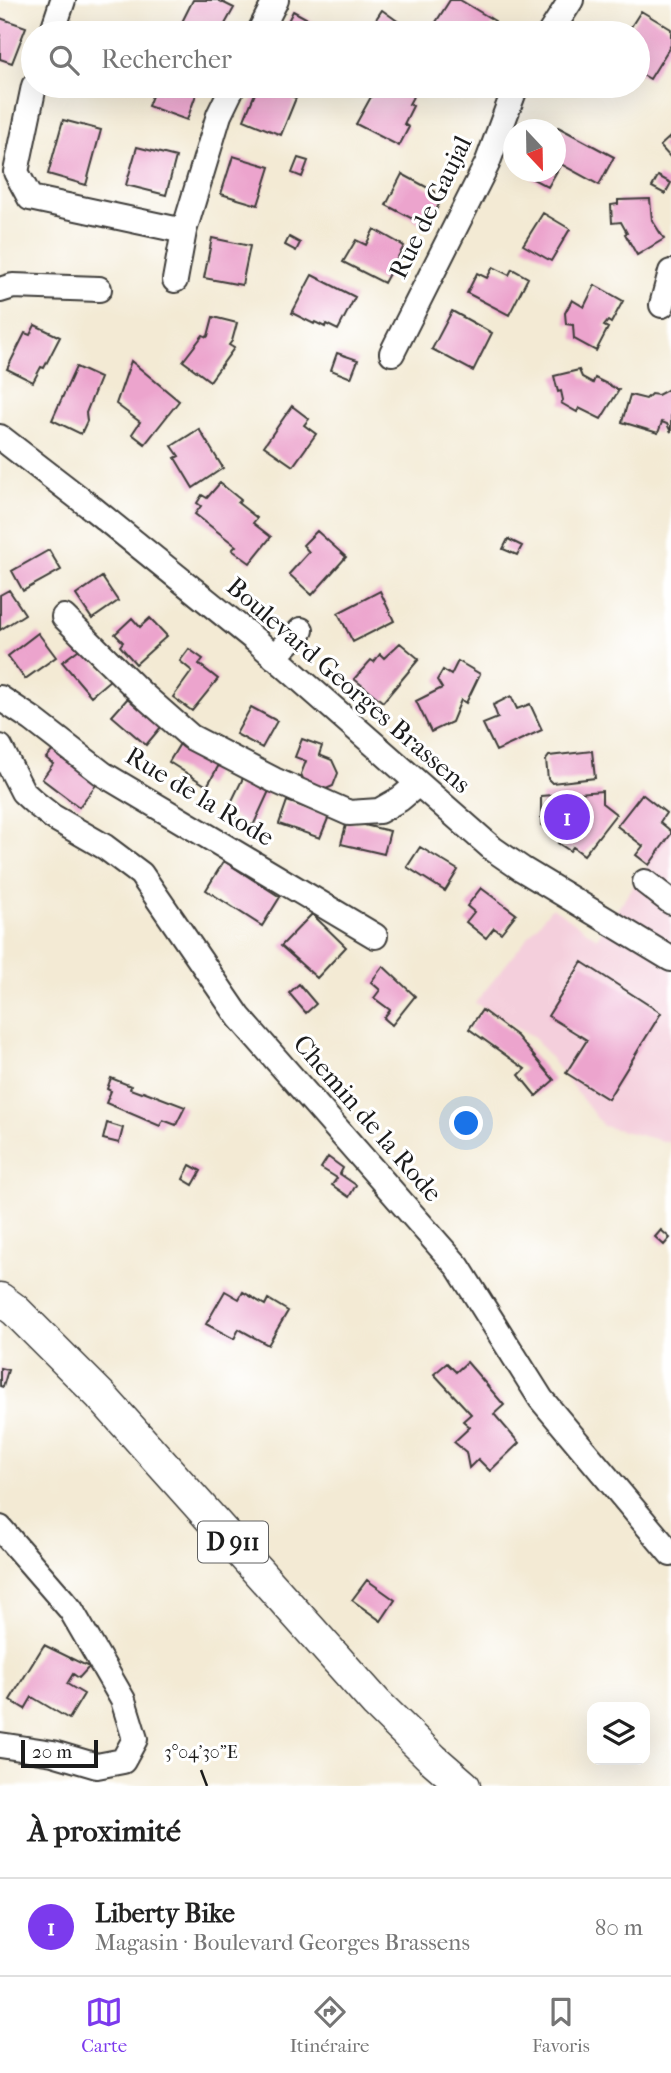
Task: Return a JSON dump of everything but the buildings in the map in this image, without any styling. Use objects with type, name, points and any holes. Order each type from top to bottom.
[{"type":"main road","name":"D 911","points":[[0,1299],[15,1310],[101,1396],[376,1703],[464,1786]]},
{"type":"street","points":[[56,21],[63,0]]},
{"type":"street","points":[[265,21],[276,0]]},
{"type":"street","points":[[558,21],[571,0]]},
{"type":"street","points":[[31,98],[16,172],[30,198],[184,231]]},
{"type":"street","points":[[175,280],[184,231],[219,115],[227,98]]},
{"type":"street","name":"Rue de Gaujal","points":[[392,352],[487,164],[512,98]]},
{"type":"street","points":[[662,305],[671,272]]},
{"type":"street","points":[[0,290],[13,286],[99,289]]},
{"type":"street","name":"Boulevard Georges Brassens","points":[[0,438],[113,525],[274,657],[493,849],[671,960]]},
{"type":"street","points":[[64,617],[141,693],[191,737],[274,780],[349,813],[379,811],[418,784]]},
{"type":"street","points":[[274,657],[301,630]]},
{"type":"street","name":"Rue de la Rode","points":[[0,698],[32,719],[103,774],[375,936]]},
{"type":"street","name":"Chemin de la Rode","points":[[0,747],[23,792],[34,803],[105,847],[141,874],[239,1017],[458,1267],[541,1399],[671,1554]]},
{"type":"street","points":[[645,882],[671,902]]},
{"type":"street","points":[[0,1528],[71,1610],[123,1700],[135,1739],[123,1761],[97,1766],[53,1753],[0,1745]]},
{"type":"shaded area","points":[[671,833],[671,1143],[603,1126],[534,1037],[475,1003],[552,907],[597,938]]},
{"type":"place","name":"Liberty Bike","points":[[567,817]]}]
